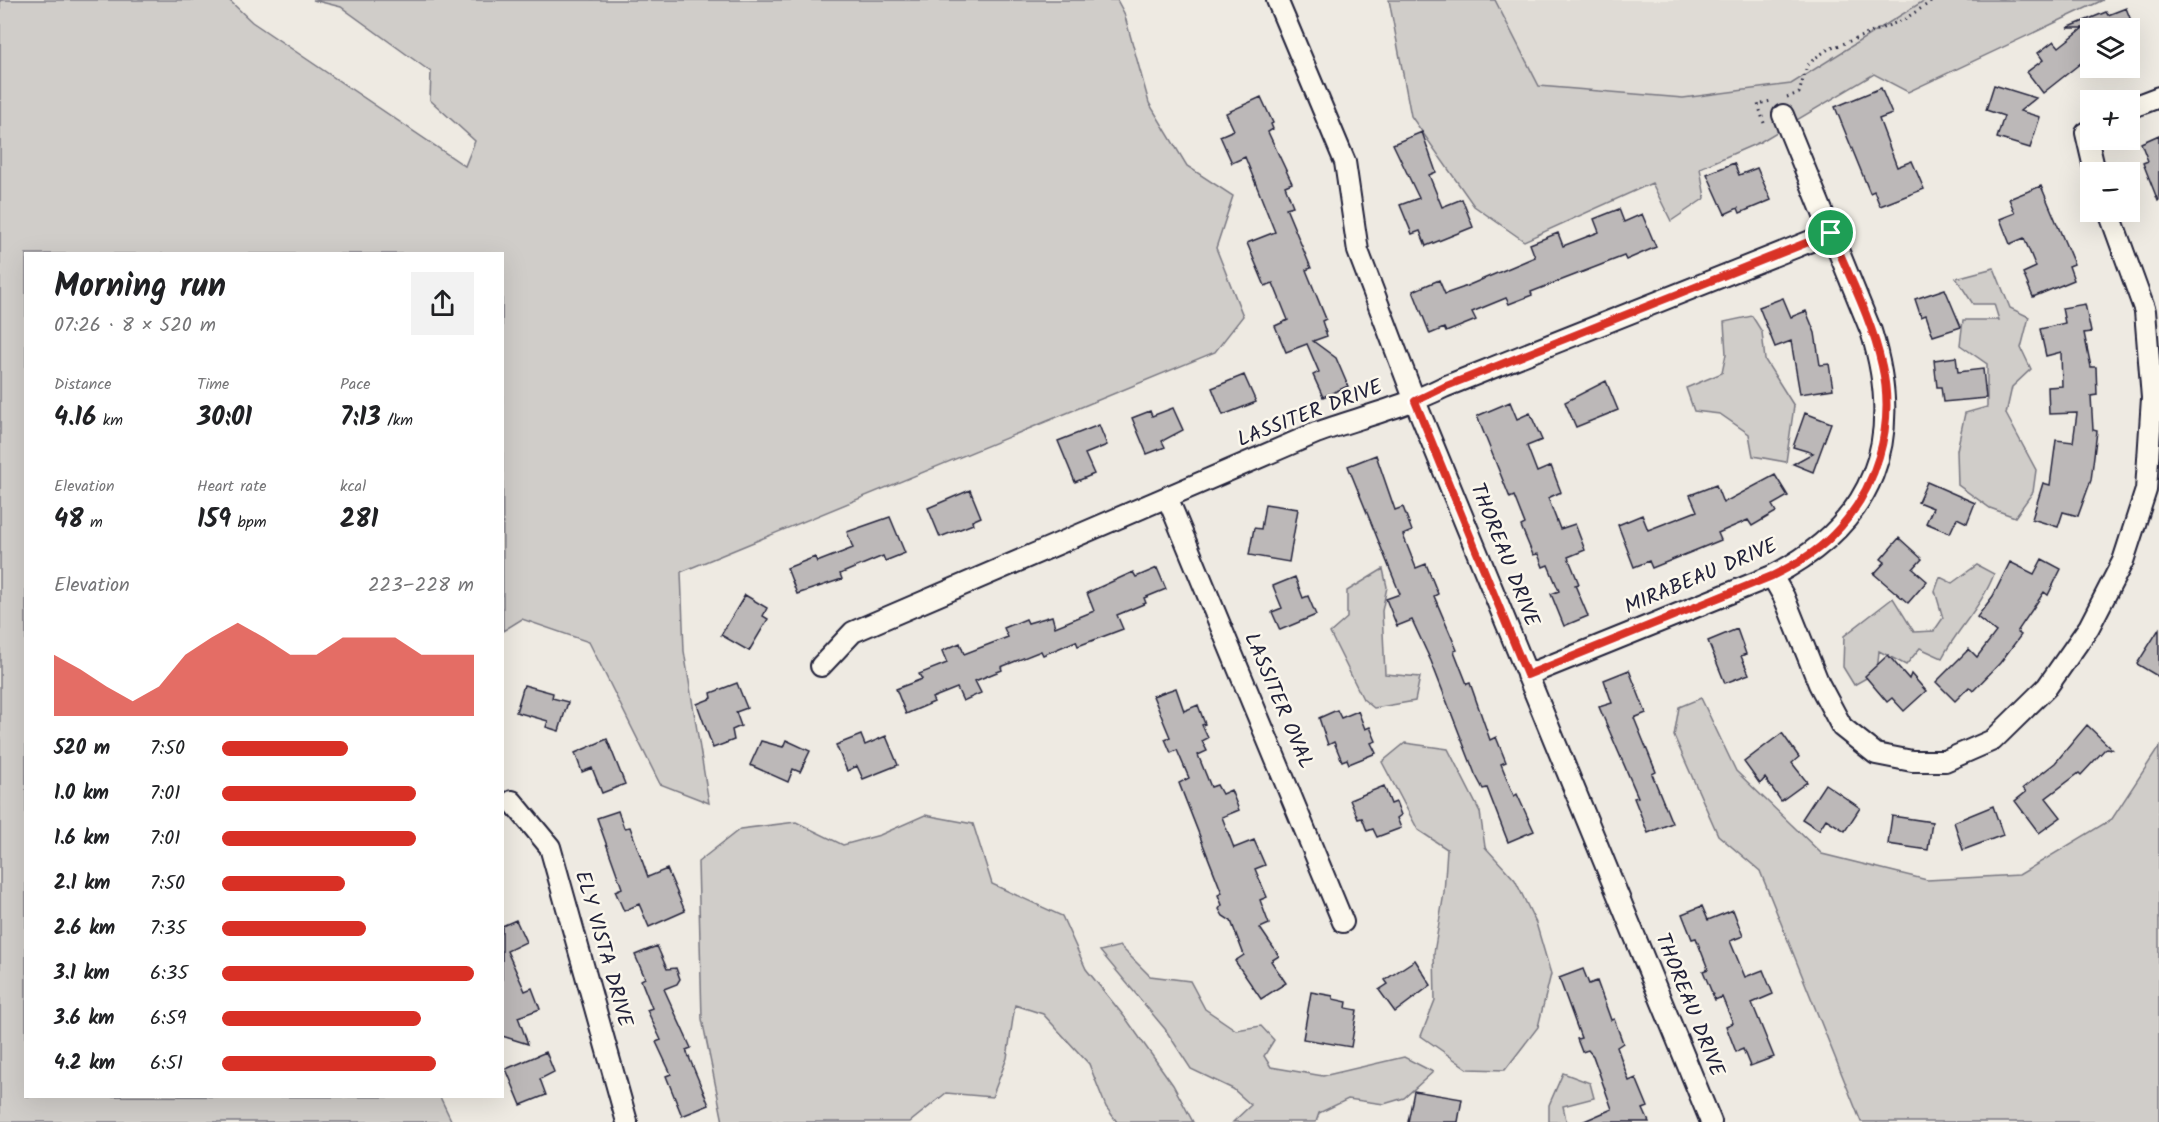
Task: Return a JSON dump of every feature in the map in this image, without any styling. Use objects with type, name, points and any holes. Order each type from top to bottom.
[{"type":"street","name":"THOREAU DRIVE","points":[[1277,0],[1345,162],[1358,251],[1415,401],[1711,1122]]},
{"type":"street","points":[[2140,104],[2159,97]]},
{"type":"street","name":"MIRABEAU DRIVE","points":[[1527,675],[1772,576],[1801,561],[1833,536],[1856,508],[1874,473],[1882,445],[1886,391],[1882,366],[1871,331],[1783,115]]},
{"type":"street","points":[[1772,576],[1784,597],[1820,684],[1842,727],[1875,754],[1912,761],[1945,761],[1993,740],[2047,687],[2089,627],[2123,561],[2146,490],[2152,398],[2145,311],[2113,222]]},
{"type":"street","name":"LASSITER DRIVE","points":[[821,666],[853,632],[1168,499],[1316,433],[1389,407],[1415,401],[1444,387],[1831,233]]},
{"type":"street","name":"LASSITER OVAL","points":[[1168,499],[1343,922]]},
{"type":"street","name":"ELY VISTA DRIVE","points":[[512,801],[550,847],[627,1122]]},
{"type":"path","points":[[1764,123],[1758,104],[1798,93],[1807,66],[1815,58],[1827,50],[1903,20],[1934,0]]},
{"type":"shaded area","points":[[0,0],[229,0],[252,22],[465,166],[475,141],[430,100],[431,72],[341,7],[313,0],[1117,0],[1124,13],[1149,103],[1187,166],[1233,196],[1216,248],[1243,316],[1215,352],[681,572],[684,651],[709,803],[660,784],[589,642],[522,619],[504,630],[504,252],[24,252],[24,1098],[440,1098],[452,1122],[0,1122]]},
{"type":"shaded area","points":[[1389,0],[1495,0],[1539,86],[1683,98],[1791,84],[1925,0],[2103,0],[1908,92],[1874,74],[1760,142],[1700,168],[1705,198],[1671,221],[1652,183],[1524,241],[1474,206],[1411,116]]},
{"type":"shaded area","points":[[1495,0],[1961,0],[1874,74],[1683,98],[1539,86]]},
{"type":"shaded area","points":[[1994,268],[2010,308],[2029,317],[2021,348],[2031,369],[2012,387],[2006,414],[2036,470],[2033,492],[2015,517],[1990,508],[1958,485],[1957,450],[1965,413],[1987,407],[1987,364],[1960,345],[1963,320],[1999,320],[1994,304],[1973,304],[1956,278]]},
{"type":"shaded area","points":[[1752,316],[1762,332],[1765,360],[1794,406],[1786,462],[1753,456],[1749,434],[1720,414],[1694,411],[1686,388],[1722,373],[1726,354],[1724,322]]},
{"type":"shaded area","points":[[1977,565],[1994,574],[1983,596],[1942,658],[1920,648],[1906,665],[1879,651],[1877,672],[1854,685],[1843,667],[1844,636],[1893,598],[1914,632],[1934,631],[1943,618],[1935,591],[1940,577],[1952,583]]},
{"type":"shaded area","points":[[1383,569],[1387,587],[1382,611],[1385,674],[1420,677],[1415,701],[1374,708],[1363,699],[1330,633],[1347,618],[1347,591]]},
{"type":"shaded area","points":[[1701,698],[1736,771],[1822,854],[1927,880],[2019,875],[2112,819],[2159,747],[2159,1122],[1861,1122],[1760,871],[1718,835],[1674,736],[1679,707]]},
{"type":"shaded area","points":[[1405,743],[1448,749],[1480,812],[1485,847],[1515,880],[1536,923],[1551,974],[1538,1027],[1505,1070],[1468,1069],[1421,1036],[1435,1000],[1434,953],[1444,893],[1447,849],[1418,830],[1382,762]]},
{"type":"shaded area","points":[[925,815],[973,824],[992,884],[1062,916],[1086,969],[1127,1020],[1173,1085],[1193,1122],[1117,1122],[1106,1107],[1089,1064],[1043,1014],[1015,1005],[1007,1058],[992,1097],[946,1093],[910,1122],[723,1122],[702,1019],[698,862],[740,829],[796,822],[843,845],[880,835]]},
{"type":"shaded area","points":[[1120,946],[1150,976],[1190,981],[1205,1009],[1236,1030],[1261,1026],[1274,1040],[1264,1056],[1271,1067],[1323,1076],[1404,1057],[1433,1072],[1404,1098],[1384,1104],[1348,1099],[1319,1113],[1316,1122],[1233,1122],[1251,1105],[1233,1089],[1191,1069],[1165,1029],[1100,951]]},
{"type":"shaded area","points":[[1563,1073],[1590,1083],[1594,1098],[1563,1106],[1566,1120],[1569,1122],[1549,1122],[1549,1105]]},
{"type":"building","points":[[2126,8],[2130,18],[2091,18],[2106,12],[2108,15]]},
{"type":"building","points":[[2080,23],[2080,28],[2067,28]]},
{"type":"building","points":[[2080,30],[2080,64],[2043,93],[2027,72],[2043,60],[2038,53],[2054,41],[2059,47]]},
{"type":"building","points":[[1994,85],[2036,98],[2020,111],[2040,117],[2030,148],[1997,138],[2004,116],[1986,110]]},
{"type":"building","points":[[1881,88],[1892,114],[1879,119],[1897,167],[1912,161],[1924,189],[1880,206],[1874,191],[1870,193],[1835,107]]},
{"type":"building","points":[[1261,97],[1273,123],[1271,124],[1273,129],[1268,132],[1292,183],[1285,186],[1293,206],[1286,208],[1311,268],[1306,270],[1326,319],[1322,321],[1327,336],[1313,341],[1336,358],[1348,386],[1323,397],[1313,375],[1319,372],[1307,344],[1286,352],[1275,326],[1288,320],[1273,283],[1265,286],[1247,243],[1275,232],[1245,157],[1232,163],[1220,136],[1234,130],[1226,113]]},
{"type":"building","points":[[1422,132],[1436,172],[1429,175],[1442,207],[1462,199],[1473,227],[1426,246],[1420,231],[1412,234],[1400,205],[1419,198],[1393,144]]},
{"type":"building","points":[[2159,135],[2158,201],[2143,163],[2148,161],[2141,143]]},
{"type":"building","points":[[1734,163],[1739,175],[1757,168],[1771,200],[1740,213],[1738,208],[1725,214],[1707,174]]},
{"type":"building","points":[[2041,186],[2074,264],[2069,266],[2074,280],[2033,297],[2023,273],[2036,267],[2024,238],[2010,244],[2000,219],[2015,213],[2009,199]]},
{"type":"building","points":[[1619,209],[1624,222],[1642,214],[1656,247],[1626,260],[1624,256],[1531,292],[1532,295],[1509,304],[1506,298],[1472,312],[1476,320],[1446,332],[1444,328],[1430,334],[1413,291],[1439,280],[1445,294],[1462,288],[1535,257],[1530,244],[1558,233],[1563,246],[1599,232],[1594,219]]},
{"type":"building","points":[[1945,289],[1961,327],[1933,336],[1926,315],[1921,317],[1915,299]]},
{"type":"building","points":[[1783,298],[1791,317],[1806,311],[1815,333],[1820,365],[1829,364],[1833,389],[1800,394],[1791,341],[1775,347],[1759,307]]},
{"type":"building","points":[[2085,304],[2091,332],[2084,333],[2091,367],[2096,367],[2097,395],[2091,396],[2093,430],[2097,431],[2091,480],[2078,516],[2063,512],[2058,527],[2032,519],[2043,483],[2050,485],[2056,440],[2073,442],[2077,413],[2049,414],[2048,387],[2062,386],[2061,352],[2046,356],[2040,329],[2065,323],[2062,308]]},
{"type":"building","points":[[1956,357],[1958,372],[1983,369],[1986,398],[1943,402],[1941,387],[1937,387],[1934,360]]},
{"type":"building","points":[[1244,375],[1256,402],[1223,415],[1212,388]]},
{"type":"building","points":[[1606,381],[1618,410],[1576,427],[1565,402]]},
{"type":"building","points":[[1510,402],[1517,419],[1530,413],[1542,440],[1527,446],[1537,472],[1551,466],[1561,492],[1548,498],[1560,529],[1575,524],[1585,550],[1568,557],[1579,584],[1575,585],[1588,616],[1564,626],[1551,594],[1559,591],[1548,565],[1543,567],[1538,554],[1533,555],[1521,526],[1525,524],[1514,496],[1510,498],[1477,416]]},
{"type":"building","points":[[1173,408],[1183,430],[1162,441],[1165,447],[1147,454],[1132,418],[1150,411],[1152,416]]},
{"type":"building","points":[[1805,413],[1831,423],[1813,472],[1793,464],[1813,453],[1793,447]]},
{"type":"building","points":[[1099,425],[1107,445],[1085,454],[1094,474],[1075,482],[1058,441]]},
{"type":"building","points":[[1376,455],[1395,510],[1403,507],[1412,531],[1403,535],[1416,568],[1426,564],[1438,594],[1434,596],[1457,650],[1454,651],[1467,684],[1470,683],[1490,740],[1496,737],[1506,762],[1501,764],[1514,796],[1517,794],[1534,831],[1508,842],[1487,788],[1483,789],[1475,774],[1431,661],[1412,620],[1397,626],[1386,599],[1400,594],[1348,466]]},
{"type":"building","points":[[1775,475],[1788,496],[1772,505],[1776,512],[1752,526],[1748,520],[1718,533],[1721,540],[1652,568],[1649,561],[1634,567],[1618,525],[1642,515],[1648,530],[1697,511],[1690,495],[1716,485],[1723,503]]},
{"type":"building","points":[[1927,482],[1975,503],[1967,523],[1957,518],[1950,533],[1926,523],[1933,508],[1918,502]]},
{"type":"building","points":[[970,490],[981,517],[972,521],[973,524],[940,537],[928,508]]},
{"type":"building","points":[[1265,504],[1298,509],[1289,562],[1249,555],[1254,528],[1261,529]]},
{"type":"building","points":[[890,517],[905,553],[885,561],[883,556],[840,574],[842,579],[797,594],[787,568],[815,557],[817,562],[853,548],[847,532]]},
{"type":"building","points":[[1899,538],[1922,559],[1913,569],[1927,581],[1908,603],[1874,574],[1885,562],[1881,559]]},
{"type":"building","points":[[2042,559],[2061,569],[2048,595],[2044,592],[2017,632],[2021,635],[2000,663],[1973,691],[1969,687],[1955,701],[1936,682],[1969,649],[1977,657],[1996,632],[1977,617],[1993,596],[2010,562],[2034,574]]},
{"type":"building","points":[[1157,568],[1166,589],[1144,598],[1146,603],[1117,615],[1123,629],[1078,646],[1076,641],[1043,655],[1041,651],[1001,667],[1002,670],[975,681],[981,693],[963,701],[957,688],[932,698],[934,702],[906,714],[896,689],[922,679],[919,674],[947,663],[942,651],[960,643],[964,654],[1008,637],[1004,628],[1026,619],[1028,623],[1052,616],[1055,627],[1094,611],[1087,593],[1133,572],[1136,577]]},
{"type":"building","points":[[1295,577],[1303,598],[1308,596],[1316,615],[1280,630],[1272,612],[1282,608],[1273,586]]},
{"type":"building","points":[[745,595],[767,608],[763,616],[768,619],[749,651],[721,635]]},
{"type":"building","points":[[1737,629],[1746,654],[1741,656],[1749,674],[1725,683],[1708,641]]},
{"type":"building","points":[[2159,629],[2159,677],[2137,664]]},
{"type":"building","points":[[1888,655],[1909,679],[1911,674],[1926,691],[1904,711],[1892,698],[1887,702],[1865,676]]},
{"type":"building","points":[[1629,670],[1646,713],[1634,718],[1656,772],[1652,774],[1672,823],[1648,833],[1634,798],[1638,797],[1599,707],[1612,703],[1604,680]]},
{"type":"building","points":[[737,683],[747,708],[736,712],[741,726],[732,730],[734,740],[713,748],[697,704],[712,698],[711,693]]},
{"type":"building","points":[[524,685],[553,693],[552,698],[568,702],[559,731],[546,727],[548,721],[516,712]]},
{"type":"building","points":[[1176,688],[1184,711],[1198,705],[1205,724],[1202,725],[1208,738],[1202,741],[1207,751],[1198,755],[1211,787],[1217,785],[1222,794],[1231,790],[1239,810],[1222,817],[1234,848],[1254,840],[1265,865],[1255,869],[1267,897],[1260,900],[1269,924],[1260,928],[1279,956],[1271,961],[1286,983],[1261,999],[1235,961],[1244,955],[1231,921],[1223,916],[1219,909],[1222,905],[1218,895],[1222,893],[1179,783],[1189,778],[1177,750],[1171,753],[1165,739],[1170,737],[1153,696]]},
{"type":"building","points":[[1337,710],[1341,718],[1358,711],[1365,729],[1370,727],[1376,741],[1371,743],[1376,753],[1349,764],[1347,759],[1342,761],[1334,742],[1328,745],[1319,718]]},
{"type":"building","points":[[2087,725],[2112,749],[2106,748],[2081,775],[2079,773],[2046,798],[2061,817],[2039,833],[2015,801],[2026,792],[2023,788],[2055,763]]},
{"type":"building","points":[[1782,733],[1799,757],[1792,763],[1807,782],[1781,801],[1765,778],[1760,784],[1744,762]]},
{"type":"building","points":[[861,735],[865,745],[886,736],[898,765],[863,779],[857,766],[847,771],[836,745]]},
{"type":"building","points":[[607,739],[625,784],[602,793],[592,768],[582,772],[575,753]]},
{"type":"building","points":[[786,740],[810,751],[800,772],[793,769],[788,782],[750,765],[761,741],[783,747]]},
{"type":"building","points":[[1825,784],[1860,808],[1845,831],[1826,819],[1819,830],[1802,819]]},
{"type":"building","points":[[1384,786],[1391,804],[1396,802],[1401,815],[1397,818],[1401,828],[1377,837],[1373,829],[1367,831],[1362,818],[1358,819],[1350,800]]},
{"type":"building","points":[[1993,806],[2003,835],[1963,850],[1954,822]]},
{"type":"building","points":[[618,811],[624,828],[630,827],[648,877],[667,869],[685,911],[649,927],[639,904],[624,911],[615,891],[622,888],[597,818]]},
{"type":"building","points":[[1892,816],[1932,822],[1928,850],[1888,844]]},
{"type":"building","points":[[1702,906],[1708,920],[1733,910],[1743,936],[1730,941],[1745,977],[1763,970],[1773,994],[1752,1003],[1774,1057],[1750,1066],[1743,1049],[1736,1052],[1726,1026],[1733,1023],[1722,997],[1715,1000],[1703,971],[1708,969],[1696,938],[1692,939],[1682,914]]},
{"type":"building","points":[[516,920],[526,942],[507,951],[525,991],[532,988],[540,1009],[518,1017],[528,1044],[504,1037],[504,925]]},
{"type":"building","points":[[657,946],[667,969],[676,968],[680,979],[677,984],[664,989],[691,1048],[686,1050],[709,1105],[682,1116],[666,1076],[671,1074],[656,1042],[661,1040],[647,1010],[652,1008],[641,980],[645,978],[635,955]]},
{"type":"building","points":[[1415,960],[1431,985],[1395,1012],[1379,990],[1388,984],[1385,980]]},
{"type":"building","points":[[1583,969],[1589,984],[1597,981],[1611,1020],[1614,1019],[1623,1043],[1617,1047],[1629,1081],[1636,1078],[1648,1107],[1643,1109],[1649,1122],[1582,1122],[1612,1109],[1593,1056],[1588,1050],[1582,1052],[1577,1039],[1581,1038],[1559,978]]},
{"type":"building","points":[[1311,992],[1333,996],[1333,999],[1347,1002],[1346,1008],[1357,1010],[1351,1047],[1303,1039]]},
{"type":"building","points":[[546,1052],[554,1072],[540,1079],[546,1095],[521,1105],[506,1069]]},
{"type":"building","points":[[1414,1091],[1462,1099],[1458,1122],[1408,1122]]},
{"type":"route","points":[[1831,233],[1871,331],[1882,366],[1886,391],[1886,416],[1882,445],[1874,473],[1856,508],[1833,536],[1801,561],[1772,576],[1527,675],[1415,401],[1444,387],[1831,233]]}]
